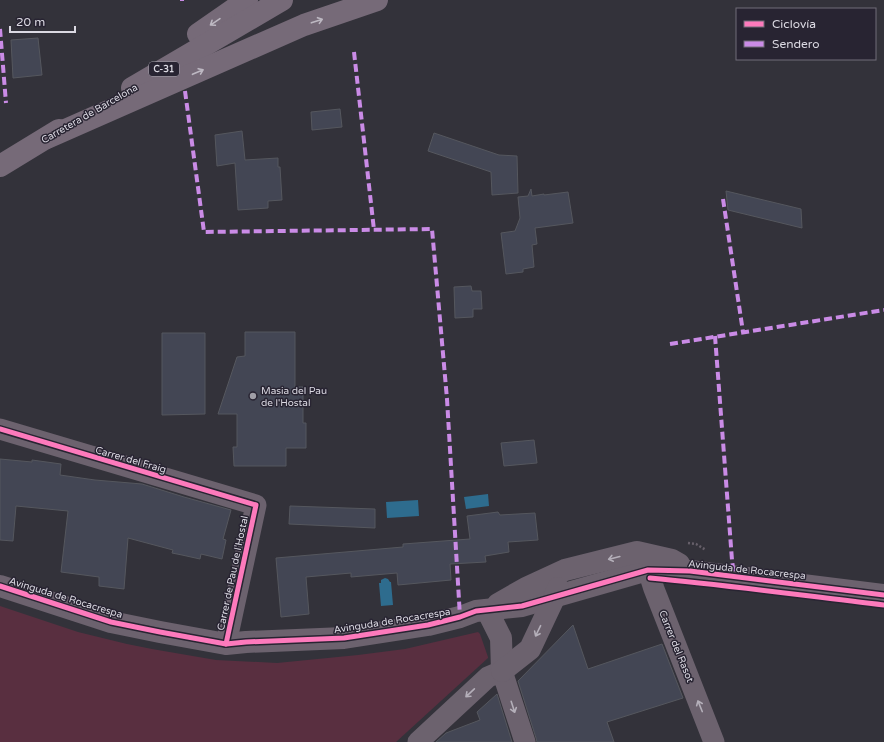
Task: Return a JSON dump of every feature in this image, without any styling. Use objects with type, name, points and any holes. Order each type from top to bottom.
[{"type":"highway","points":[[47,138],[247,0]]},
{"type":"highway","name":"Carretera de Barcelona","points":[[0,166],[282,0]]},
{"type":"highway","points":[[47,138],[304,25],[377,0]]},
{"type":"street","name":"Carrer del Fraig","points":[[0,429],[256,505]]},
{"type":"street","name":"Carrer de Pau de l'Hostal","points":[[226,644],[256,505]]},
{"type":"street","name":"Avinguda de Rocacrespa","points":[[487,610],[526,588],[565,570],[637,552],[672,560],[690,571]]},
{"type":"street","name":"Carrer del Rasot","points":[[637,552],[648,570],[654,589],[714,742]]},
{"type":"street","points":[[418,742],[488,677],[502,671],[530,649],[555,596],[565,570]]},
{"type":"street","name":"Avinguda de Rocacrespa","points":[[0,586],[111,622],[226,644],[344,638],[428,625],[476,612],[522,606],[648,570],[690,571],[884,595]]},
{"type":"street","points":[[487,610],[500,638],[502,671],[525,742]]},
{"type":"shaded area","points":[[0,606],[78,632],[127,644],[216,660],[277,663],[358,655],[405,649],[478,632],[488,658],[396,742],[0,742]]},
{"type":"water","points":[[488,494],[489,506],[466,509],[464,497]]},
{"type":"water","points":[[418,500],[419,516],[387,518],[386,502]]},
{"type":"water","points":[[385,578],[391,582],[393,605],[381,606],[379,583],[381,583],[381,580]]},
{"type":"building","points":[[38,38],[42,75],[13,78],[11,40]]},
{"type":"building","points":[[340,109],[342,127],[312,130],[311,112]]},
{"type":"building","points":[[242,131],[245,160],[278,158],[282,200],[268,201],[268,208],[238,210],[235,163],[217,166],[215,135]]},
{"type":"building","points":[[434,133],[499,155],[517,156],[518,193],[492,195],[491,172],[428,151]]},
{"type":"building","points":[[531,189],[532,196],[568,192],[573,223],[535,228],[537,244],[532,245],[534,267],[523,269],[523,272],[506,274],[501,233],[515,231],[520,218],[518,197],[528,196]]},
{"type":"building","points":[[726,191],[801,209],[802,228],[728,210]]},
{"type":"building","points":[[471,286],[472,291],[481,291],[482,309],[473,309],[473,317],[455,318],[454,287]]},
{"type":"building","name":"Masia del Pau de l'Hostal","points":[[245,332],[295,332],[295,387],[303,387],[303,423],[306,423],[306,448],[286,448],[286,466],[234,466],[233,447],[237,447],[237,414],[218,414],[237,357],[245,356]]},
{"type":"building","points":[[162,333],[205,333],[205,414],[162,415]]},
{"type":"building","points":[[534,440],[537,463],[504,466],[501,443]]},
{"type":"building","points":[[0,459],[32,462],[32,460],[61,464],[60,475],[142,484],[231,510],[223,539],[226,540],[222,559],[201,554],[200,559],[172,553],[173,550],[128,538],[124,589],[99,586],[99,577],[61,572],[68,511],[16,506],[13,541],[0,540]]},
{"type":"building","points":[[290,506],[375,509],[375,528],[289,524]]},
{"type":"building","points":[[498,512],[500,515],[535,513],[538,540],[508,542],[509,552],[485,556],[486,562],[450,564],[451,580],[398,585],[397,573],[351,577],[351,573],[306,577],[309,614],[281,617],[276,558],[403,547],[403,544],[470,539],[467,516]]},
{"type":"building","points":[[573,625],[588,669],[662,644],[683,698],[607,722],[614,742],[537,742],[518,681]]},
{"type":"building","points":[[497,694],[512,742],[436,742],[446,733],[480,720],[477,712]]},
{"type":"marked path","points":[[0,29],[6,103]]},
{"type":"marked path","points":[[354,52],[374,230]]},
{"type":"marked path","points":[[185,91],[204,232],[432,229],[447,399],[460,617]]},
{"type":"marked path","points":[[723,199],[743,332]]},
{"type":"marked path","points":[[670,344],[884,310]]},
{"type":"marked path","points":[[715,336],[734,576]]},
{"type":"cycle path","points":[[0,429],[256,505],[226,644]]},
{"type":"cycle path","points":[[0,586],[111,622],[226,644],[344,638],[428,625],[460,617],[476,611],[522,606],[648,570],[690,571],[884,595]]},
{"type":"cycle path","points":[[650,578],[884,605]]},
{"type":"place","name":"Masia del Pau de l'Hostal","points":[[253,396]]}]
